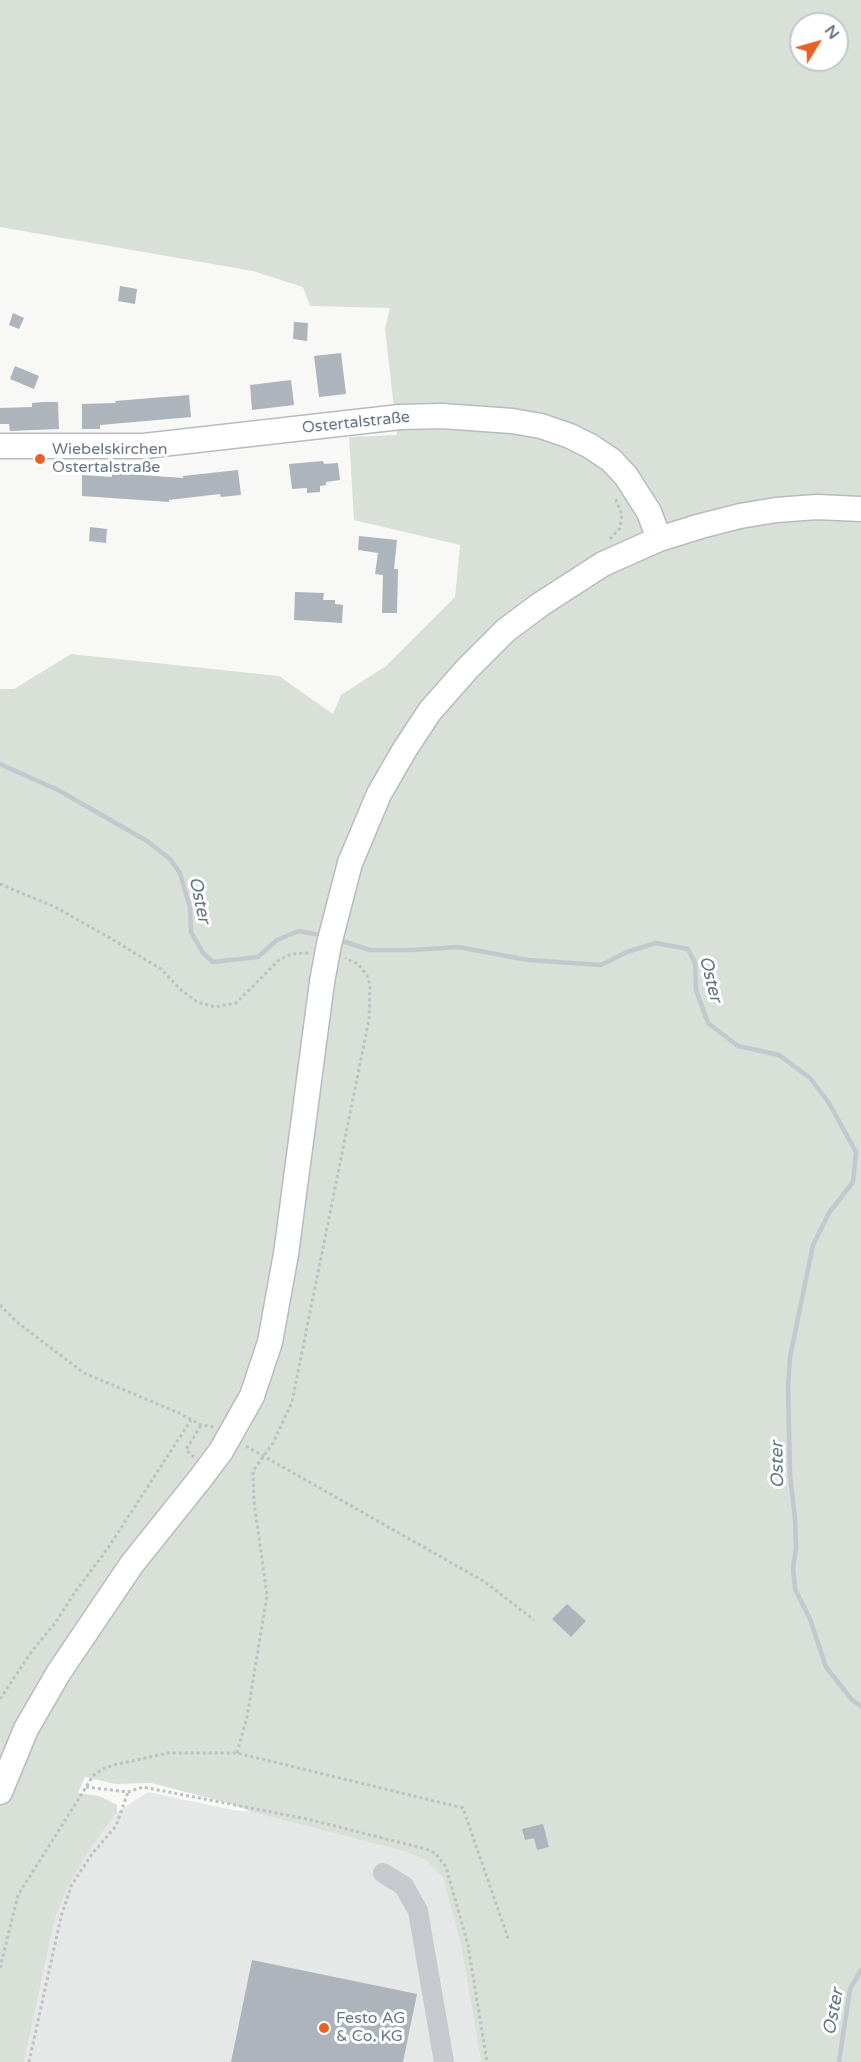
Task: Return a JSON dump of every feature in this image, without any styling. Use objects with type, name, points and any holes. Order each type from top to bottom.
[{"type":"main road","name":"Ostertalstraße","points":[[0,446],[144,446],[400,417],[442,416],[512,421],[541,426],[570,436],[611,460],[626,476],[650,512],[659,539]]},
{"type":"main road","points":[[0,1792],[26,1729],[59,1672],[132,1564],[221,1451],[252,1396],[270,1342],[286,1254],[329,944],[350,863],[379,794],[405,748],[430,711],[506,630],[541,604],[603,564],[659,539],[740,516],[817,507],[861,508]]},
{"type":"lane","points":[[383,1874],[404,1887],[418,1911],[444,2062]]},
{"type":"path","points":[[0,884],[55,907],[110,938],[161,969],[181,990],[197,1002],[215,1007],[236,1003],[279,960],[291,954],[309,952]]},
{"type":"path","points":[[237,1753],[246,1717],[267,1595],[254,1502],[253,1471],[273,1443],[292,1402],[369,1019],[370,985],[367,975],[358,964],[341,956]]},
{"type":"path","points":[[0,1305],[18,1323],[84,1373],[201,1425],[211,1425]]},
{"type":"path","points":[[0,1699],[32,1651],[55,1623],[108,1548],[191,1420]]},
{"type":"path","points":[[186,1450],[201,1425]]},
{"type":"path","points":[[263,1456],[485,1582],[534,1620]]},
{"type":"path","points":[[0,1968],[18,1895],[93,1776],[102,1769],[114,1765],[167,1754],[237,1753],[463,1808],[509,1941]]},
{"type":"path","points":[[86,1787],[128,1792],[143,1787],[307,1819],[435,1853],[447,1868],[468,1945],[487,2062]]},
{"type":"path","points":[[29,2062],[61,1917],[71,1886],[92,1854],[116,1826],[128,1792]]},
{"type":"shaded area","points":[[0,0],[861,0],[861,2062],[481,2062],[461,1946],[443,1878],[427,1861],[407,1852],[151,1783],[116,1784],[85,1777],[78,1793],[99,1796],[117,1805],[117,1812],[87,1854],[68,1886],[55,1919],[24,2062],[0,2062],[0,689],[14,689],[71,654],[279,676],[333,714],[341,695],[386,666],[455,597],[460,545],[354,520],[349,437],[397,435],[385,329],[390,308],[310,306],[303,287],[253,271],[0,227]]},
{"type":"shaded area","points":[[148,1792],[252,1812],[407,1852],[427,1861],[443,1878],[461,1946],[481,2062],[24,2062],[55,1919],[68,1886],[87,1854],[117,1812]]},
{"type":"building","points":[[120,286],[137,289],[135,304],[118,301]]},
{"type":"building","points":[[13,313],[24,318],[19,329],[9,325]]},
{"type":"building","points":[[294,322],[308,323],[307,341],[293,339]]},
{"type":"building","points":[[341,353],[346,394],[319,397],[314,356]]},
{"type":"building","points":[[15,366],[39,376],[34,389],[10,379]]},
{"type":"building","points":[[291,380],[294,405],[252,410],[250,385]]},
{"type":"building","points":[[189,395],[191,417],[100,425],[100,429],[82,429],[82,404],[116,403],[115,401]]},
{"type":"building","points":[[58,402],[59,429],[10,431],[9,424],[0,424],[0,408],[32,407],[32,403]]},
{"type":"building","points":[[323,461],[324,464],[338,463],[340,480],[326,482],[326,485],[320,486],[320,492],[307,493],[307,488],[292,489],[289,464]]},
{"type":"building","points":[[238,470],[241,495],[221,497],[220,494],[169,500],[169,502],[82,496],[82,475],[112,477],[112,473],[183,478],[183,476]]},
{"type":"building","points":[[90,527],[107,529],[106,543],[89,541]]},
{"type":"building","points":[[359,536],[397,540],[394,569],[398,569],[397,613],[382,613],[383,575],[375,574],[378,553],[358,550]]},
{"type":"building","points":[[295,592],[324,593],[323,600],[335,600],[335,604],[343,605],[342,623],[294,620]]},
{"type":"building","points":[[567,1604],[586,1621],[571,1637],[552,1619]]},
{"type":"building","points":[[543,1824],[549,1847],[537,1850],[534,1838],[525,1840],[522,1829]]},
{"type":"building","name":"Festo AG & Co. KG","points":[[252,1960],[417,1994],[403,2062],[231,2062]]},
{"type":"waterway","name":"Oster","points":[[0,764],[58,790],[147,841],[170,859],[180,873],[190,908],[191,932],[203,953],[213,962],[258,957],[277,940],[299,931],[325,936]]},
{"type":"waterway","name":"Oster","points":[[339,940],[370,950],[458,947],[528,960],[601,965],[627,952],[656,943],[688,949],[695,963],[696,990],[708,1023],[738,1046],[779,1055],[810,1078],[829,1103],[856,1152],[853,1182],[829,1213],[813,1245],[790,1357],[788,1387],[790,1475],[796,1549],[793,1567],[795,1589],[810,1619],[826,1667],[852,1700],[861,1706]]},
{"type":"waterway","name":"Oster","points":[[839,2062],[850,1989],[861,1970]]},
{"type":"place","name":"Wiebelskirchen Ostertalstraße","points":[[40,459]]},
{"type":"place","name":"Festo AG & Co. KG","points":[[324,2028]]}]
